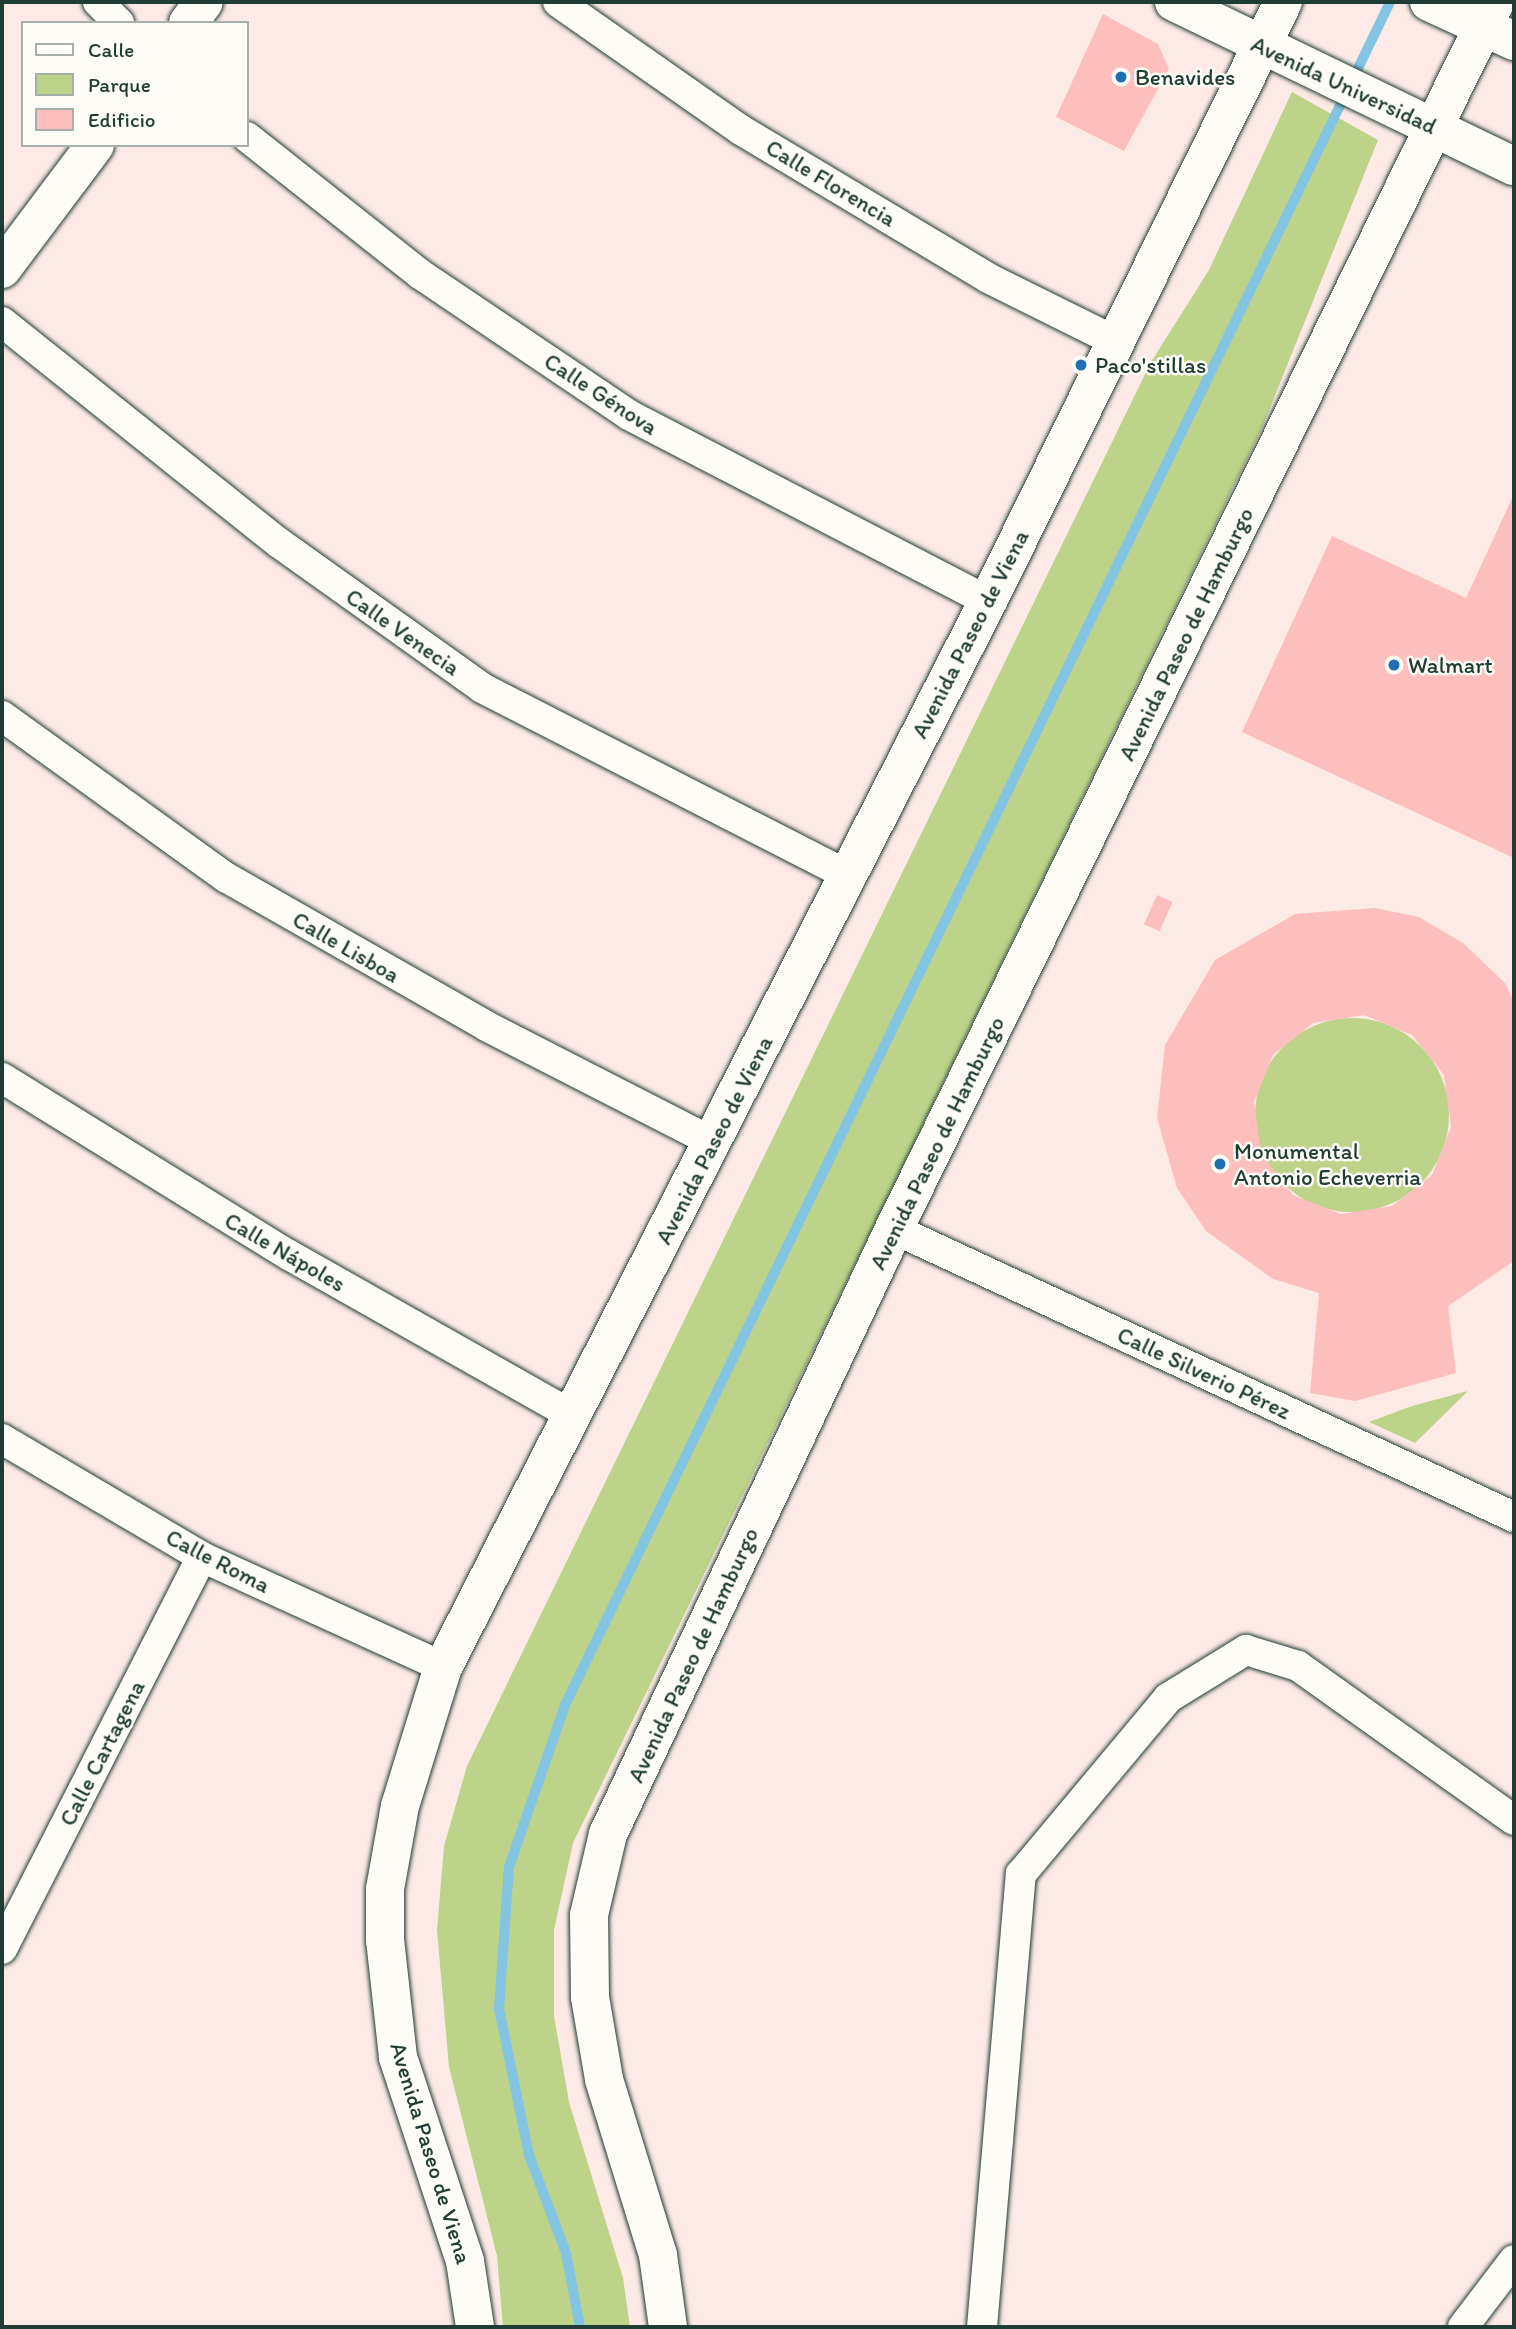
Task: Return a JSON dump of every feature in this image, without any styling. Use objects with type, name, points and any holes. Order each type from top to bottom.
[{"type":"street","points":[[98,2],[117,21]]},
{"type":"street","points":[[190,21],[204,2]]},
{"type":"street","name":"Calle Florencia","points":[[558,2],[741,130],[988,278],[1117,342]]},
{"type":"street","name":"Avenida Universidad","points":[[1174,2],[1262,49],[1392,106],[1514,166]]},
{"type":"street","name":"Avenida Paseo de Viena","points":[[475,2327],[465,2261],[398,2057],[385,1940],[385,1889],[400,1806],[443,1667],[574,1416],[988,601],[1283,2]]},
{"type":"street","points":[[1434,4],[1497,23]]},
{"type":"street","name":"Avenida Paseo de Hamburgo","points":[[668,2327],[658,2255],[604,2079],[590,1997],[589,1914],[608,1834],[894,1229],[1435,127],[1497,23]]},
{"type":"street","name":"Calle Génova","points":[[248,138],[421,274],[629,415],[988,601]]},
{"type":"street","points":[[2,269],[94,147]]},
{"type":"street","name":"Calle Venecia","points":[[2,322],[279,543],[482,688],[847,875]]},
{"type":"street","name":"Calle Lisboa","points":[[2,716],[227,878],[486,1026],[713,1142]]},
{"type":"street","name":"Calle Nápoles","points":[[2,1078],[289,1255],[574,1416]]},
{"type":"street","name":"Calle Silverio Pérez","points":[[894,1229],[1514,1517]]},
{"type":"street","name":"Calle Roma","points":[[2,1439],[202,1557],[443,1667]]},
{"type":"street","name":"Calle Cartagena","points":[[2,1950],[202,1557]]},
{"type":"street","points":[[982,2327],[1021,1874],[1167,1698],[1246,1650],[1298,1666],[1514,1820]]},
{"type":"street","points":[[1463,2327],[1514,2260]]},
{"type":"green space","points":[[1292,92],[1378,140],[1261,430],[573,1843],[554,1930],[554,2016],[569,2102],[623,2278],[630,2327],[503,2327],[497,2256],[449,2067],[437,1930],[444,1846],[467,1766],[1151,362],[1209,270]]},
{"type":"green space","points":[[1352,1018],[1389,1025],[1421,1046],[1442,1078],[1449,1115],[1442,1152],[1421,1184],[1389,1205],[1352,1212],[1315,1205],[1283,1184],[1262,1152],[1255,1115],[1262,1078],[1283,1046],[1315,1025]]},
{"type":"green space","points":[[1468,1391],[1415,1443],[1369,1422],[1412,1406]]},
{"type":"building","points":[[1103,14],[1158,44],[1169,69],[1124,151],[1056,117]]},
{"type":"building","name":"Walmart","points":[[1514,494],[1514,858],[1242,732],[1332,536],[1466,598]]},
{"type":"building","points":[[1157,895],[1173,902],[1160,931],[1144,924]]},
{"type":"building","name":"Monumental Antonio Echeverria","points":[[1375,908],[1419,917],[1463,943],[1505,983],[1514,1002],[1514,1261],[1448,1306],[1456,1373],[1355,1401],[1310,1393],[1319,1293],[1273,1279],[1206,1231],[1177,1188],[1157,1118],[1165,1045],[1215,960],[1295,914]],"holes":[[[1364,1015],[1412,1035],[1444,1075],[1451,1127],[1432,1175],[1392,1206],[1341,1214],[1293,1195],[1261,1154],[1254,1102],[1273,1055],[1313,1023]]]},
{"type":"waterway","points":[[580,2327],[566,2253],[529,2155],[499,2009],[509,1867],[565,1705],[1390,2]]},
{"type":"place","name":"Benavides","points":[[1121,77]]},
{"type":"place","name":"Paco'stillas","points":[[1081,365]]},
{"type":"place","name":"Walmart","points":[[1394,665]]},
{"type":"place","name":"Monumental Antonio Echeverria","points":[[1220,1164]]}]
